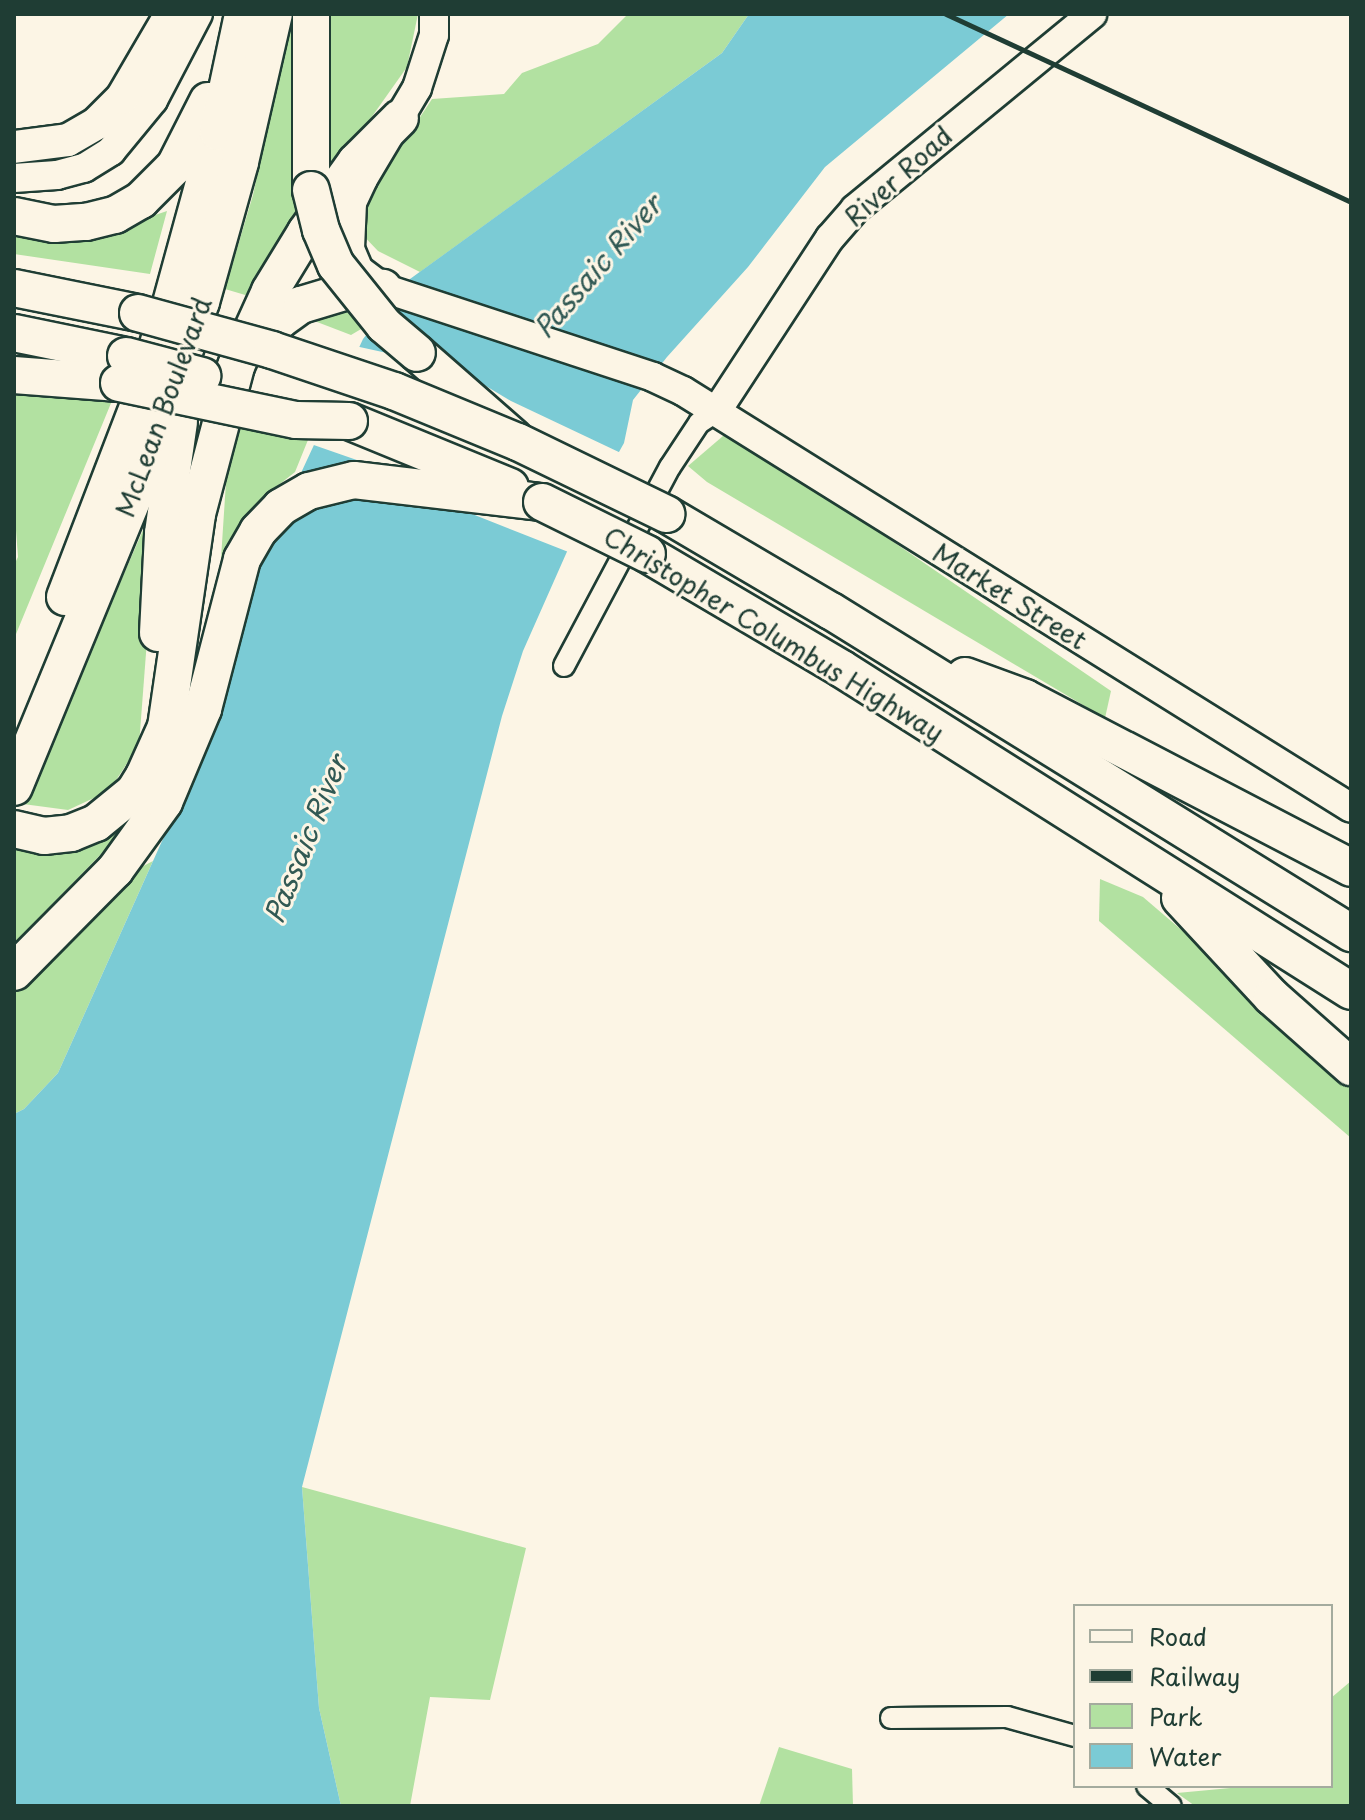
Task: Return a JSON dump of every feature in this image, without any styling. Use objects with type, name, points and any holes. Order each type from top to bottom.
[{"type":"highway","points":[[14,216],[54,224],[86,222],[115,215],[159,185],[193,137],[207,103],[228,14]]},
{"type":"highway","name":"McLean Boulevard","points":[[14,721],[79,562],[155,355],[218,132],[243,14]]},
{"type":"highway","name":"McLean Boulevard","points":[[14,787],[143,474],[201,302],[240,162],[274,14]]},
{"type":"highway","points":[[311,14],[311,190],[321,230],[336,265],[384,325],[518,442]]},
{"type":"highway","points":[[14,829],[44,836],[71,833],[96,823],[134,792],[166,727],[197,514],[217,427],[236,366],[270,291],[306,232],[356,162],[400,118]]},
{"type":"highway","name":"Christopher Columbus Highway","points":[[14,288],[138,313],[332,369],[518,442],[666,514],[895,651],[1104,760],[1351,933]]},
{"type":"highway","points":[[236,366],[280,320],[301,305],[351,290],[383,288]]},
{"type":"highway","points":[[152,758],[163,533],[201,302]]},
{"type":"highway","points":[[14,333],[122,370]]},
{"type":"highway","points":[[14,375],[122,370]]},
{"type":"highway","name":"Christopher Columbus Highway","points":[[122,370],[296,420],[349,421],[542,502],[647,554],[763,621],[1351,991]]},
{"type":"highway","points":[[14,972],[138,843],[174,785],[203,709],[233,583],[249,544],[269,518],[294,498],[323,485],[369,480],[542,502]]},
{"type":"highway","points":[[192,732],[206,482]]},
{"type":"highway","points":[[1104,760],[1351,868]]},
{"type":"highway","points":[[1143,859],[1272,997],[1351,1067]]},
{"type":"main road","points":[[14,147],[68,140],[97,123],[122,98],[171,14]]},
{"type":"main road","points":[[14,178],[57,175],[84,168],[111,151],[153,100],[198,14]]},
{"type":"main road","points":[[383,288],[359,270],[350,249],[352,203],[428,61],[434,14]]},
{"type":"main road","name":"River Road","points":[[716,412],[830,238],[855,209],[1092,14]]},
{"type":"main road","name":"Market Street","points":[[383,288],[669,384],[1351,808]]},
{"type":"street","points":[[564,666],[670,467],[699,423],[716,412]]},
{"type":"street","points":[[891,1718],[1007,1717],[1073,1735]]},
{"type":"green space","points":[[291,14],[296,14],[301,217],[252,297],[225,289],[253,195]]},
{"type":"green space","points":[[317,14],[418,14],[407,67],[325,183]]},
{"type":"green space","points":[[628,14],[749,14],[722,53],[420,272],[378,251],[358,230],[369,185],[393,158],[432,99],[504,94],[522,73],[598,44]]},
{"type":"green space","points":[[167,211],[150,274],[14,254],[14,227],[93,236]]},
{"type":"green space","points":[[336,279],[373,322],[351,335],[304,317]]},
{"type":"green space","points":[[14,383],[116,391],[14,639],[14,565],[18,557],[14,504]]},
{"type":"green space","points":[[235,418],[310,435],[295,472],[261,499],[220,574],[226,482]]},
{"type":"green space","points":[[730,430],[1111,691],[1105,718],[707,482],[688,466]]},
{"type":"green space","points":[[158,496],[139,745],[109,791],[68,810],[23,804]]},
{"type":"green space","points":[[148,806],[18,939],[14,944],[14,837]]},
{"type":"green space","points":[[153,861],[58,1073],[24,1109],[14,1114],[14,986],[124,876]]},
{"type":"green space","points":[[1100,879],[1143,897],[1351,1075],[1351,1138],[1099,921]]},
{"type":"green space","points":[[302,1487],[526,1548],[490,1700],[430,1697],[410,1806],[341,1806],[319,1708]]},
{"type":"green space","points":[[1351,1681],[1351,1806],[1195,1806],[1177,1793],[1231,1788],[1333,1788],[1333,1696]]},
{"type":"green space","points":[[779,1747],[852,1769],[853,1806],[759,1806]]},
{"type":"water","name":"Passaic River","points":[[749,14],[1009,14],[825,167],[748,267],[667,357],[633,400],[624,443],[581,520],[523,651],[502,716],[302,1487],[319,1708],[341,1806],[14,1806],[14,1114],[24,1109],[58,1073],[162,841],[193,784],[214,728],[257,568],[363,339],[410,279],[722,53]]},
{"type":"pier","points":[[355,346],[456,368],[511,401],[623,454],[571,553],[457,508],[287,490],[374,466],[308,443]]},
{"type":"railway","points":[[946,14],[1351,202]]}]
